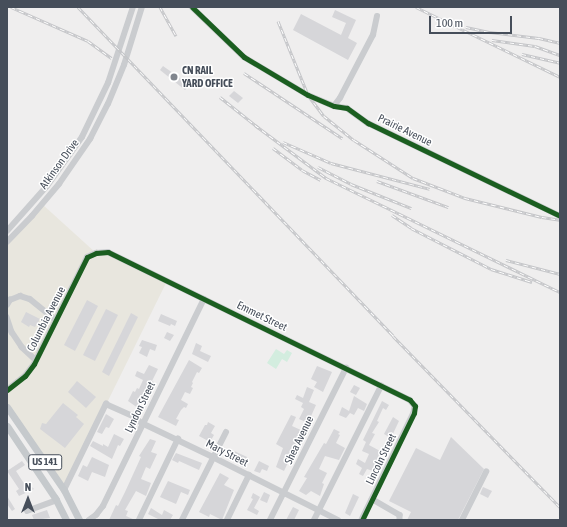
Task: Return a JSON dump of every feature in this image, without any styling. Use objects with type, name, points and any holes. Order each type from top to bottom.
[{"type":"main road","name":"US 141","points":[[7,407],[64,490],[79,520]]},
{"type":"main road","name":"US 141","points":[[7,426],[56,500],[66,520]]},
{"type":"street","name":"Atkinson Drive","points":[[7,230],[48,186],[82,137],[108,83],[133,7]]},
{"type":"street","name":"Atkinson Drive","points":[[7,242],[32,216],[70,169],[90,139],[114,89],[128,52],[142,7]]},
{"type":"street","name":"Prairie Avenue","points":[[192,7],[244,57],[308,95],[334,106],[347,108],[368,123],[560,216]]},
{"type":"street","points":[[334,106],[340,98],[370,42],[377,16]]},
{"type":"street","name":"Emmet Street","points":[[96,253],[108,252],[410,400],[415,406]]},
{"type":"street","name":"Columbia Avenue","points":[[7,390],[25,376],[36,360],[87,258],[96,253]]},
{"type":"street","points":[[7,305],[10,300],[20,296],[37,304],[56,320]]},
{"type":"street","name":"Lyndon Street","points":[[89,520],[96,515],[103,506],[142,423],[204,299]]},
{"type":"street","points":[[7,317],[12,332],[22,347],[36,360]]},
{"type":"street","name":"Shea Avenue","points":[[270,520],[346,368]]},
{"type":"street","points":[[314,520],[381,386]]},
{"type":"street","name":"Mary Street","points":[[64,490],[106,404],[135,417],[142,423],[338,520]]},
{"type":"street","name":"Lincoln Street","points":[[362,520],[414,413],[415,406]]},
{"type":"street","points":[[182,520],[226,432]]},
{"type":"street","points":[[139,520],[178,440]]},
{"type":"street","points":[[462,520],[486,472]]},
{"type":"street","points":[[227,520],[249,475]]},
{"type":"street","points":[[372,499],[400,515],[400,520]]},
{"type":"street","points":[[27,511],[56,500]]},
{"type":"shaded area","points":[[42,204],[96,253],[108,252],[167,281],[64,490],[7,407],[7,242]]},
{"type":"green space","points":[[276,349],[284,354],[287,350],[292,353],[287,362],[282,359],[276,369],[267,363]]},
{"type":"building","points":[[335,10],[356,20],[348,38],[357,43],[348,60],[293,30],[301,14],[341,35],[346,23],[332,17]]},
{"type":"building","name":"CN RAIL YARD OFFICE","points":[[163,66],[190,85],[185,90],[160,70]]},
{"type":"building","points":[[234,91],[243,98],[238,103],[229,96]]},
{"type":"building","points":[[87,300],[98,306],[75,351],[64,345]]},
{"type":"building","points":[[106,309],[118,315],[95,361],[83,355]]},
{"type":"building","points":[[26,312],[40,319],[35,327],[30,325],[29,327],[21,322]]},
{"type":"building","points":[[131,313],[138,317],[109,376],[102,372]]},
{"type":"building","points":[[161,314],[177,321],[175,326],[171,324],[170,326],[158,321]]},
{"type":"building","points":[[167,332],[174,335],[170,341],[164,338]]},
{"type":"building","points":[[142,340],[157,345],[155,351],[150,349],[147,357],[139,353],[142,347],[139,346]]},
{"type":"building","points":[[196,343],[202,346],[200,351],[211,356],[208,362],[192,354]]},
{"type":"building","points":[[189,360],[202,368],[199,373],[197,372],[192,382],[191,387],[193,388],[190,394],[185,392],[181,400],[188,404],[186,408],[184,407],[181,410],[176,419],[179,420],[176,426],[158,417]]},
{"type":"building","points":[[149,365],[158,369],[152,381],[154,382],[147,394],[145,394],[138,408],[128,401],[133,391],[135,392],[137,388],[139,389],[143,380],[135,376],[137,371],[144,374]]},
{"type":"building","points":[[317,366],[332,372],[323,392],[314,387],[317,382],[311,379]]},
{"type":"building","points":[[77,381],[96,397],[86,408],[68,392]]},
{"type":"building","points":[[354,385],[360,388],[356,395],[350,392]]},
{"type":"building","points":[[307,387],[314,390],[309,402],[316,405],[308,423],[299,419],[304,409],[301,407],[303,403],[295,399],[297,395],[303,398]]},
{"type":"building","points":[[354,396],[367,404],[364,411],[358,408],[354,415],[350,413],[346,418],[339,415],[342,407],[349,411]]},
{"type":"building","points":[[382,401],[389,405],[386,410],[383,408],[377,421],[379,422],[372,433],[375,434],[369,445],[380,451],[376,464],[379,465],[376,472],[367,469],[363,476],[359,474],[362,468],[356,464],[358,459],[365,463],[369,454],[362,451],[366,442],[363,440]]},
{"type":"building","points":[[63,403],[78,415],[76,417],[84,424],[65,448],[40,429],[42,423],[46,424]]},
{"type":"building","points":[[106,414],[114,419],[109,428],[106,427],[102,434],[97,432]]},
{"type":"building","points":[[291,415],[296,417],[292,426],[303,431],[284,471],[276,467],[283,448],[276,444]]},
{"type":"building","points":[[393,417],[399,421],[391,438],[384,434]]},
{"type":"building","points":[[208,422],[215,426],[211,433],[214,435],[210,442],[199,436]]},
{"type":"building","points":[[334,429],[340,432],[336,443],[345,448],[339,460],[325,456],[319,469],[327,473],[322,483],[324,484],[320,496],[311,491],[306,495],[299,491],[307,478],[304,477]]},
{"type":"building","points":[[114,434],[124,439],[120,446],[118,445],[112,459],[90,446],[93,441],[108,447]]},
{"type":"building","points":[[451,437],[484,469],[458,520],[407,520],[411,512],[389,501],[416,448],[440,460]]},
{"type":"building","points":[[150,439],[156,441],[151,452],[157,454],[150,469],[146,467],[141,479],[151,483],[146,496],[136,491],[125,510],[128,511],[126,516],[135,520],[109,520],[116,505],[118,506],[125,492],[141,457],[139,456]]},
{"type":"building","points":[[230,449],[247,457],[244,463],[227,456],[228,450]]},
{"type":"building","points":[[176,453],[202,463],[199,470],[179,461],[178,463],[172,460]]},
{"type":"building","points":[[92,457],[109,465],[105,477],[92,472],[88,481],[78,476],[83,465],[87,467]]},
{"type":"building","points":[[22,461],[25,465],[16,471],[25,485],[28,483],[34,489],[19,496],[16,491],[19,489],[7,471]]},
{"type":"building","points":[[259,461],[269,466],[267,471],[262,469],[260,473],[254,471]]},
{"type":"building","points":[[220,473],[229,478],[224,485],[234,490],[222,520],[210,514],[209,517],[199,512]]},
{"type":"building","points":[[168,481],[190,490],[188,495],[181,492],[176,504],[160,497]]},
{"type":"building","points":[[483,487],[492,491],[488,498],[480,494]]},
{"type":"building","points":[[264,492],[270,495],[267,503],[260,500]]},
{"type":"building","points":[[253,493],[260,497],[254,508],[259,511],[257,515],[247,510],[253,499],[251,498]]},
{"type":"building","points":[[353,494],[359,497],[350,516],[345,513]]},
{"type":"building","points":[[7,496],[15,509],[12,511],[7,504]]},
{"type":"building","points":[[293,507],[299,510],[294,520],[286,520]]},
{"type":"building","points":[[151,508],[162,515],[164,510],[173,515],[170,520],[160,520],[148,514]]},
{"type":"building","points":[[47,510],[50,518],[34,520],[32,515]]},
{"type":"railway","points":[[11,7],[88,41],[111,58]]},
{"type":"railway","points":[[78,7],[393,336],[560,507]]},
{"type":"railway","points":[[160,7],[176,36]]},
{"type":"railway","points":[[416,7],[560,77]]},
{"type":"railway","points":[[278,21],[308,95],[324,116],[354,140],[413,178],[465,198],[560,220]]},
{"type":"railway","points":[[466,27],[490,32],[539,38],[560,43]]},
{"type":"railway","points":[[492,40],[535,46],[560,55]]},
{"type":"railway","points":[[522,54],[560,63]]},
{"type":"railway","points":[[244,73],[342,138]]},
{"type":"railway","points":[[220,97],[259,128]]},
{"type":"railway","points":[[255,125],[326,178],[560,292]]},
{"type":"railway","points":[[283,142],[331,163],[430,189]]},
{"type":"railway","points":[[273,148],[302,170],[321,180]]},
{"type":"railway","points":[[318,167],[351,184],[411,208]]},
{"type":"railway","points":[[377,181],[448,207]]},
{"type":"railway","points":[[392,215],[411,228],[491,269],[532,282]]},
{"type":"railway","points":[[506,260],[560,274]]},
{"type":"cycle path","points":[[192,7],[244,57],[308,95],[334,106],[347,108],[368,123],[560,216]]},
{"type":"cycle path","points":[[7,390],[25,376],[34,364],[87,257],[96,253],[108,252],[410,400],[415,406],[414,413],[362,520]]},
{"type":"place","name":"CN RAIL YARD OFFICE","points":[[174,77]]}]
